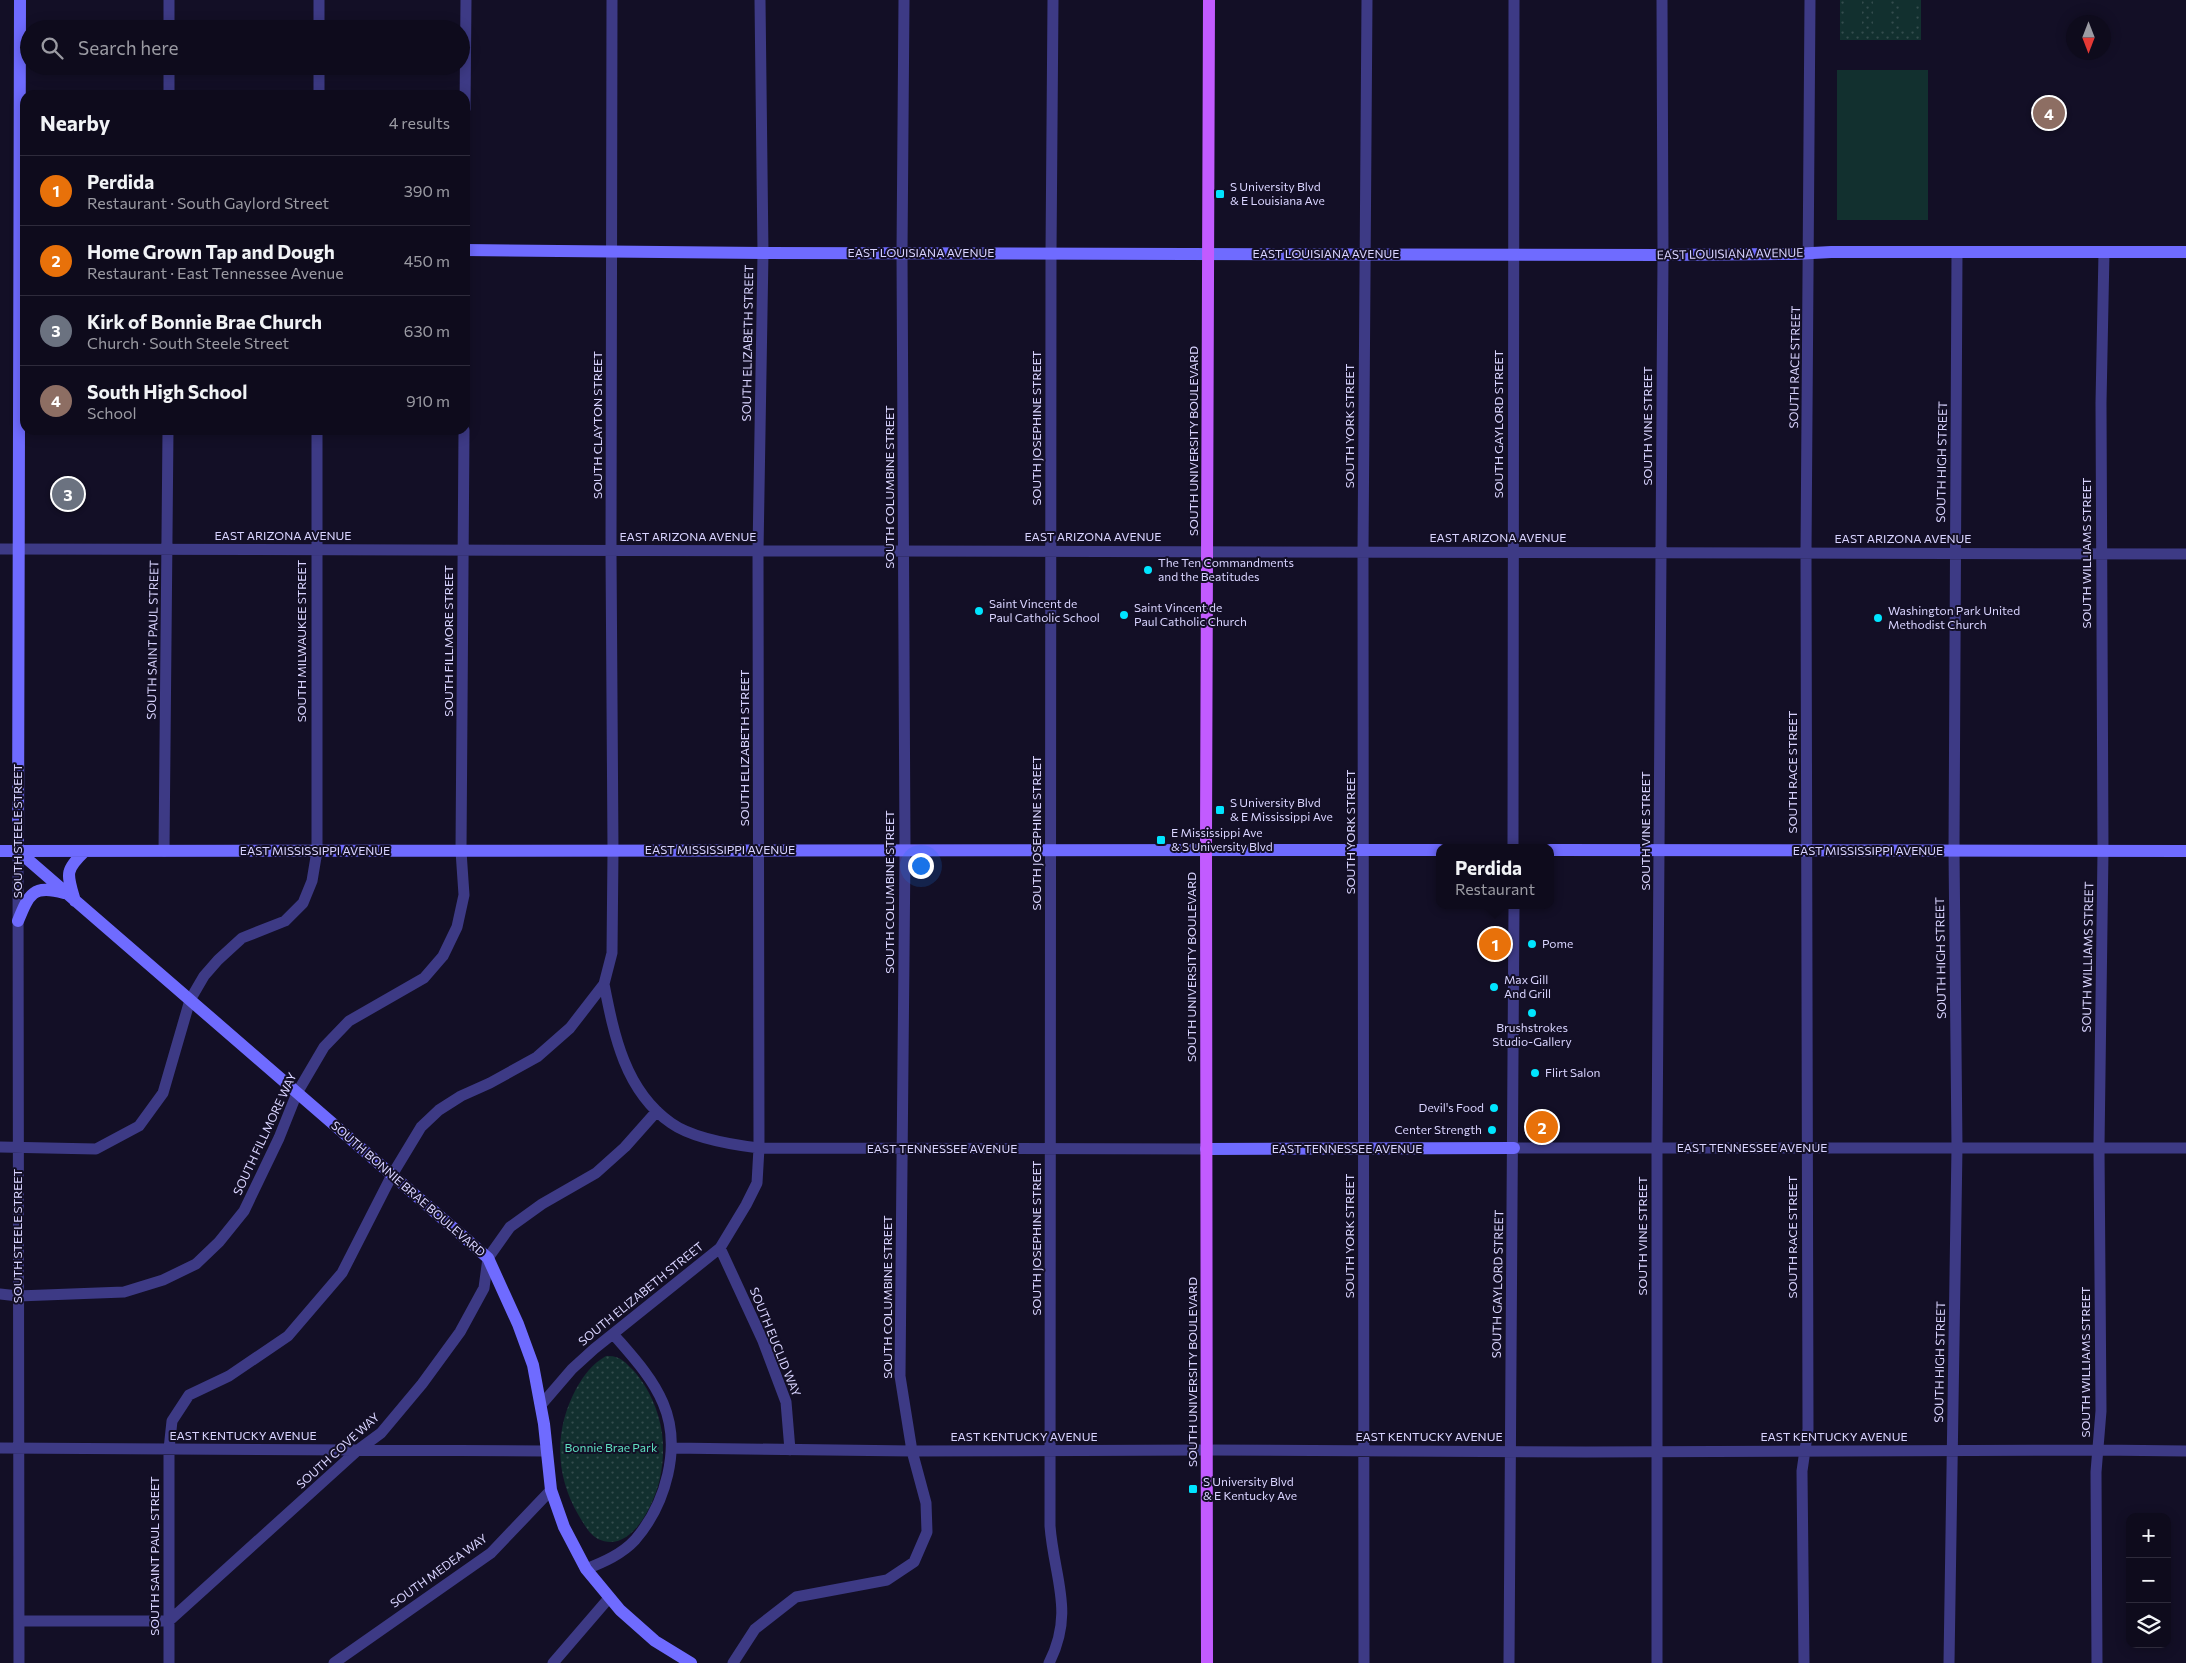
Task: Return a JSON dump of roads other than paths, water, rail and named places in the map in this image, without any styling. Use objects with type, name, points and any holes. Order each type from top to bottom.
[{"type":"main road","name":"SOUTH UNIVERSITY BOULEVARD","points":[[1207,1663],[1208,0]]},
{"type":"street","name":"SOUTH STEELE STREET","points":[[20,0],[20,20]]},
{"type":"street","points":[[169,0],[169,20]]},
{"type":"street","points":[[319,0],[319,20]]},
{"type":"street","points":[[466,0],[466,20]]},
{"type":"street","name":"SOUTH CLAYTON STREET","points":[[604,984],[612,953],[613,851],[611,551],[612,0]]},
{"type":"street","name":"SOUTH ELIZABETH STREET","points":[[541,1404],[572,1369],[647,1305],[720,1248],[757,1183],[759,1148],[758,551],[763,254],[760,0]]},
{"type":"street","name":"SOUTH COLUMBINE STREET","points":[[733,1663],[756,1629],[796,1597],[887,1580],[914,1562],[927,1532],[926,1503],[912,1451],[900,1376],[905,850],[902,254],[904,0]]},
{"type":"street","name":"SOUTH JOSEPHINE STREET","points":[[1049,1663],[1058,1645],[1062,1624],[1062,1599],[1052,1544],[1050,1450],[1053,0]]},
{"type":"street","name":"SOUTH YORK STREET","points":[[1364,1663],[1365,850],[1363,552],[1367,0]]},
{"type":"street","name":"SOUTH GAYLORD STREET","points":[[1513,844],[1514,0]]},
{"type":"street","name":"SOUTH VINE STREET","points":[[1657,1663],[1657,1148],[1664,255],[1662,0]]},
{"type":"street","name":"SOUTH RACE STREET","points":[[1804,1663],[1802,1471],[1808,1430],[1806,553],[1810,253],[1810,0]]},
{"type":"street","name":"SOUTH STEELE STREET","points":[[21,75],[21,90]]},
{"type":"street","points":[[169,75],[169,90]]},
{"type":"street","points":[[319,75],[319,90]]},
{"type":"street","points":[[465,75],[465,90]]},
{"type":"street","name":"EAST LOUISIANA AVENUE","points":[[470,250],[763,254],[1664,255],[2186,252]]},
{"type":"street","name":"SOUTH HIGH STREET","points":[[1949,1663],[1957,1148],[1954,851],[1954,553],[1957,252]]},
{"type":"street","name":"SOUTH WILLIAMS STREET","points":[[2096,1663],[2096,1472],[2101,1411],[2099,1147],[2103,851],[2101,403],[2104,252]]},
{"type":"street","name":"SOUTH STEELE STREET","points":[[19,1663],[18,851],[20,435]]},
{"type":"street","name":"SOUTH SAINT PAUL STREET","points":[[164,851],[168,435]]},
{"type":"street","name":"SOUTH MILWAUKEE STREET","points":[[18,1148],[96,1150],[139,1126],[163,1093],[190,1000],[204,976],[242,938],[285,921],[303,903],[312,880],[316,851],[317,435]]},
{"type":"street","name":"SOUTH FILLMORE STREET","points":[[461,851],[464,435]]},
{"type":"street","name":"EAST ARIZONA AVENUE","points":[[0,549],[2186,554]]},
{"type":"street","name":"EAST MISSISSIPPI AVENUE","points":[[0,851],[1436,850]]},
{"type":"street","name":"EAST MISSISSIPPI AVENUE","points":[[1554,850],[2186,851]]},
{"type":"street","name":"SOUTH BONNIE BRAE BOULEVARD","points":[[18,851],[488,1258],[534,1365],[541,1404],[551,1490],[564,1527],[586,1569],[608,1598],[654,1642],[691,1663]]},
{"type":"street","points":[[18,921],[28,897],[35,892],[44,889],[72,898],[68,877],[72,863],[85,851]]},
{"type":"street","name":"SOUTH FILLMORE WAY","points":[[0,1294],[18,1296],[124,1292],[163,1280],[196,1264],[219,1242],[244,1211],[279,1138],[297,1093],[324,1047],[349,1021],[424,978],[443,956],[457,927],[464,895],[461,851]]},
{"type":"street","name":"SOUTH GAYLORD STREET","points":[[1509,1663],[1509,1451],[1514,1148],[1514,909]]},
{"type":"street","name":"SOUTH SAINT PAUL STREET","points":[[170,1663],[169,1449],[172,1421],[189,1395],[229,1376],[288,1336],[342,1273],[392,1175],[421,1127],[438,1110],[461,1096],[490,1084],[537,1057],[570,1028],[604,984]]},
{"type":"street","name":"EAST TENNESSEE AVENUE","points":[[604,984],[617,1041],[630,1075],[638,1089],[657,1111],[672,1124],[701,1136],[759,1148],[902,1150],[2186,1148]]},
{"type":"street","name":"SOUTH COVE WAY","points":[[169,1621],[358,1450],[381,1433],[422,1384],[460,1332],[484,1288],[488,1258],[510,1227],[542,1204],[596,1173],[625,1148],[657,1111]]},
{"type":"street","points":[[0,1148],[18,1148]]},
{"type":"street","name":"SOUTH EUCLID WAY","points":[[720,1248],[763,1341],[786,1402],[790,1450]]},
{"type":"street","points":[[586,1569],[621,1552],[635,1540],[646,1525],[661,1496],[672,1448],[668,1417],[654,1385],[634,1357],[614,1335]]},
{"type":"street","name":"EAST KENTUCKY AVENUE","points":[[0,1448],[546,1451]]},
{"type":"street","name":"EAST KENTUCKY AVENUE","points":[[672,1448],[912,1451],[2186,1451]]},
{"type":"street","name":"SOUTH MEDEA WAY","points":[[334,1663],[491,1553],[551,1490]]},
{"type":"street","points":[[552,1663],[608,1598]]},
{"type":"street","points":[[19,1621],[169,1621]]},
{"type":"place","name":"South High School","points":[[2049,113]]},
{"type":"place","name":"S University Blvd & E Louisiana Ave","points":[[1220,194]]},
{"type":"place","name":"Kirk of Bonnie Brae Church","points":[[68,494]]},
{"type":"place","name":"The Ten Commandments and the Beatitudes","points":[[1148,570]]},
{"type":"place","name":"Saint Vincent de Paul Catholic School","points":[[979,611]]},
{"type":"place","name":"Saint Vincent de Paul Catholic Church","points":[[1124,615]]},
{"type":"place","name":"Washington Park United Methodist Church","points":[[1878,618]]},
{"type":"place","name":"S University Blvd & E Mississippi Ave","points":[[1220,810]]},
{"type":"place","name":"E Mississippi Ave & S University Blvd","points":[[1161,840]]},
{"type":"place","name":"Perdida","points":[[1495,944]]},
{"type":"place","name":"Pome","points":[[1532,944]]},
{"type":"place","name":"Max Gill And Grill","points":[[1494,987]]},
{"type":"place","name":"Brushstrokes Studio-Gallery","points":[[1532,1013]]},
{"type":"place","name":"Flirt Salon","points":[[1535,1073]]},
{"type":"place","name":"Devil's Food","points":[[1494,1108]]},
{"type":"place","name":"Home Grown Tap and Dough","points":[[1542,1127]]},
{"type":"place","name":"Center Strength","points":[[1492,1130]]},
{"type":"place","name":"S University Blvd & E Kentucky Ave","points":[[1193,1489]]},
{"type":"park label","name":"Bonnie Brae Park","points":[[611,1448]]}]
